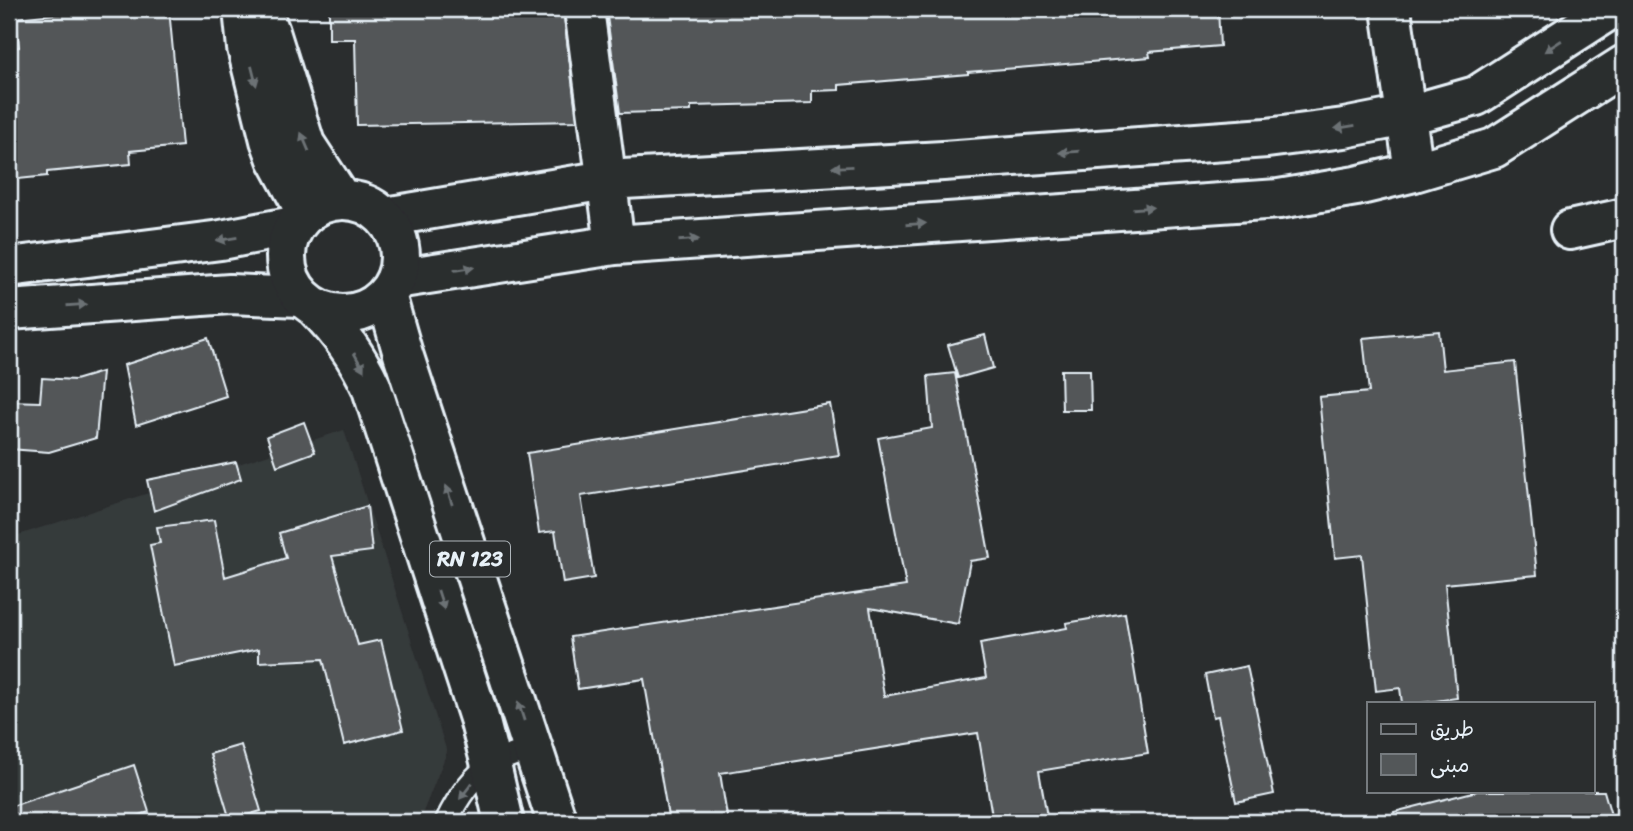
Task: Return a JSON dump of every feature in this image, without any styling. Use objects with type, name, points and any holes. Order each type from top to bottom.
[{"type":"main road","points":[[243,9],[247,48],[270,140],[277,159],[314,213]]},
{"type":"main road","points":[[261,9],[305,144],[314,213]]},
{"type":"main road","points":[[584,9],[615,245]]},
{"type":"main road","points":[[1391,9],[1414,172]]},
{"type":"main road","points":[[384,217],[606,180],[943,161],[1267,138],[1344,128],[1405,116],[1476,96],[1611,9]]},
{"type":"main road","points":[[1618,9],[1624,22]]},
{"type":"main road","points":[[391,287],[615,245],[1279,198],[1356,186],[1494,148],[1624,65]]},
{"type":"main road","points":[[1267,138],[1279,198]]},
{"type":"main road","points":[[9,267],[221,240],[357,201],[372,207],[384,217],[397,236],[401,258],[391,287],[371,307],[354,314],[335,314],[309,303],[230,293],[9,310]]},
{"type":"main road","points":[[309,303],[292,285],[285,255],[288,240],[314,213]]},
{"type":"main road","points":[[1570,230],[1624,218]]},
{"type":"main road","name":"RN 123","points":[[391,287],[402,354],[558,822]]},
{"type":"main road","name":"RN 123","points":[[309,303],[334,326],[349,346],[371,386],[474,705],[504,822]]},
{"type":"lane","points":[[446,822],[463,793],[491,765],[533,748]]},
{"type":"shaded area","points":[[344,430],[447,752],[419,822],[9,822],[9,538]]},
{"type":"building","points":[[65,9],[169,9],[182,146],[130,151],[131,164],[47,172],[47,176],[9,180],[9,48],[19,47],[16,18],[66,13]]},
{"type":"building","points":[[329,9],[563,9],[577,121],[357,125],[355,39],[329,39]]},
{"type":"building","points":[[606,9],[826,9],[827,17],[940,9],[1218,9],[1220,46],[1149,52],[1150,57],[839,85],[839,90],[812,91],[812,103],[691,106],[691,111],[620,113]]},
{"type":"building","points":[[1439,331],[1443,370],[1515,362],[1537,575],[1445,584],[1457,698],[1402,702],[1400,688],[1376,691],[1362,555],[1335,558],[1319,397],[1369,392],[1363,338]]},
{"type":"building","points":[[985,335],[993,368],[958,378],[948,345]]},
{"type":"building","points":[[208,338],[226,396],[136,425],[124,365]]},
{"type":"building","points":[[1061,370],[1090,370],[1091,410],[1062,410]]},
{"type":"building","points":[[102,372],[96,438],[49,452],[9,449],[9,401],[40,402],[42,378],[75,380]]},
{"type":"building","points":[[955,373],[990,558],[970,561],[958,624],[870,608],[884,696],[986,678],[980,643],[1067,628],[1066,623],[1125,613],[1148,753],[1039,771],[1048,822],[993,822],[978,733],[720,773],[728,822],[669,822],[644,679],[578,689],[570,637],[906,586],[878,438],[932,428],[928,376]]},
{"type":"building","points":[[830,404],[839,455],[581,496],[594,578],[563,583],[555,531],[539,533],[527,453]]},
{"type":"building","points":[[304,422],[315,452],[277,466],[267,436]]},
{"type":"building","points":[[236,462],[241,479],[154,511],[147,480]]},
{"type":"building","points":[[367,506],[372,551],[332,556],[358,645],[381,640],[403,730],[344,745],[323,659],[259,662],[259,649],[174,666],[150,545],[160,543],[157,527],[214,520],[225,577],[286,558],[279,533]]},
{"type":"building","points":[[1247,666],[1274,794],[1236,802],[1218,716],[1213,717],[1205,675]]},
{"type":"building","points":[[241,745],[261,811],[230,820],[210,754]]},
{"type":"building","points":[[134,765],[149,812],[120,822],[9,822],[9,807]]},
{"type":"building","points":[[1604,791],[1613,822],[1395,822],[1394,812],[1473,792]]}]
